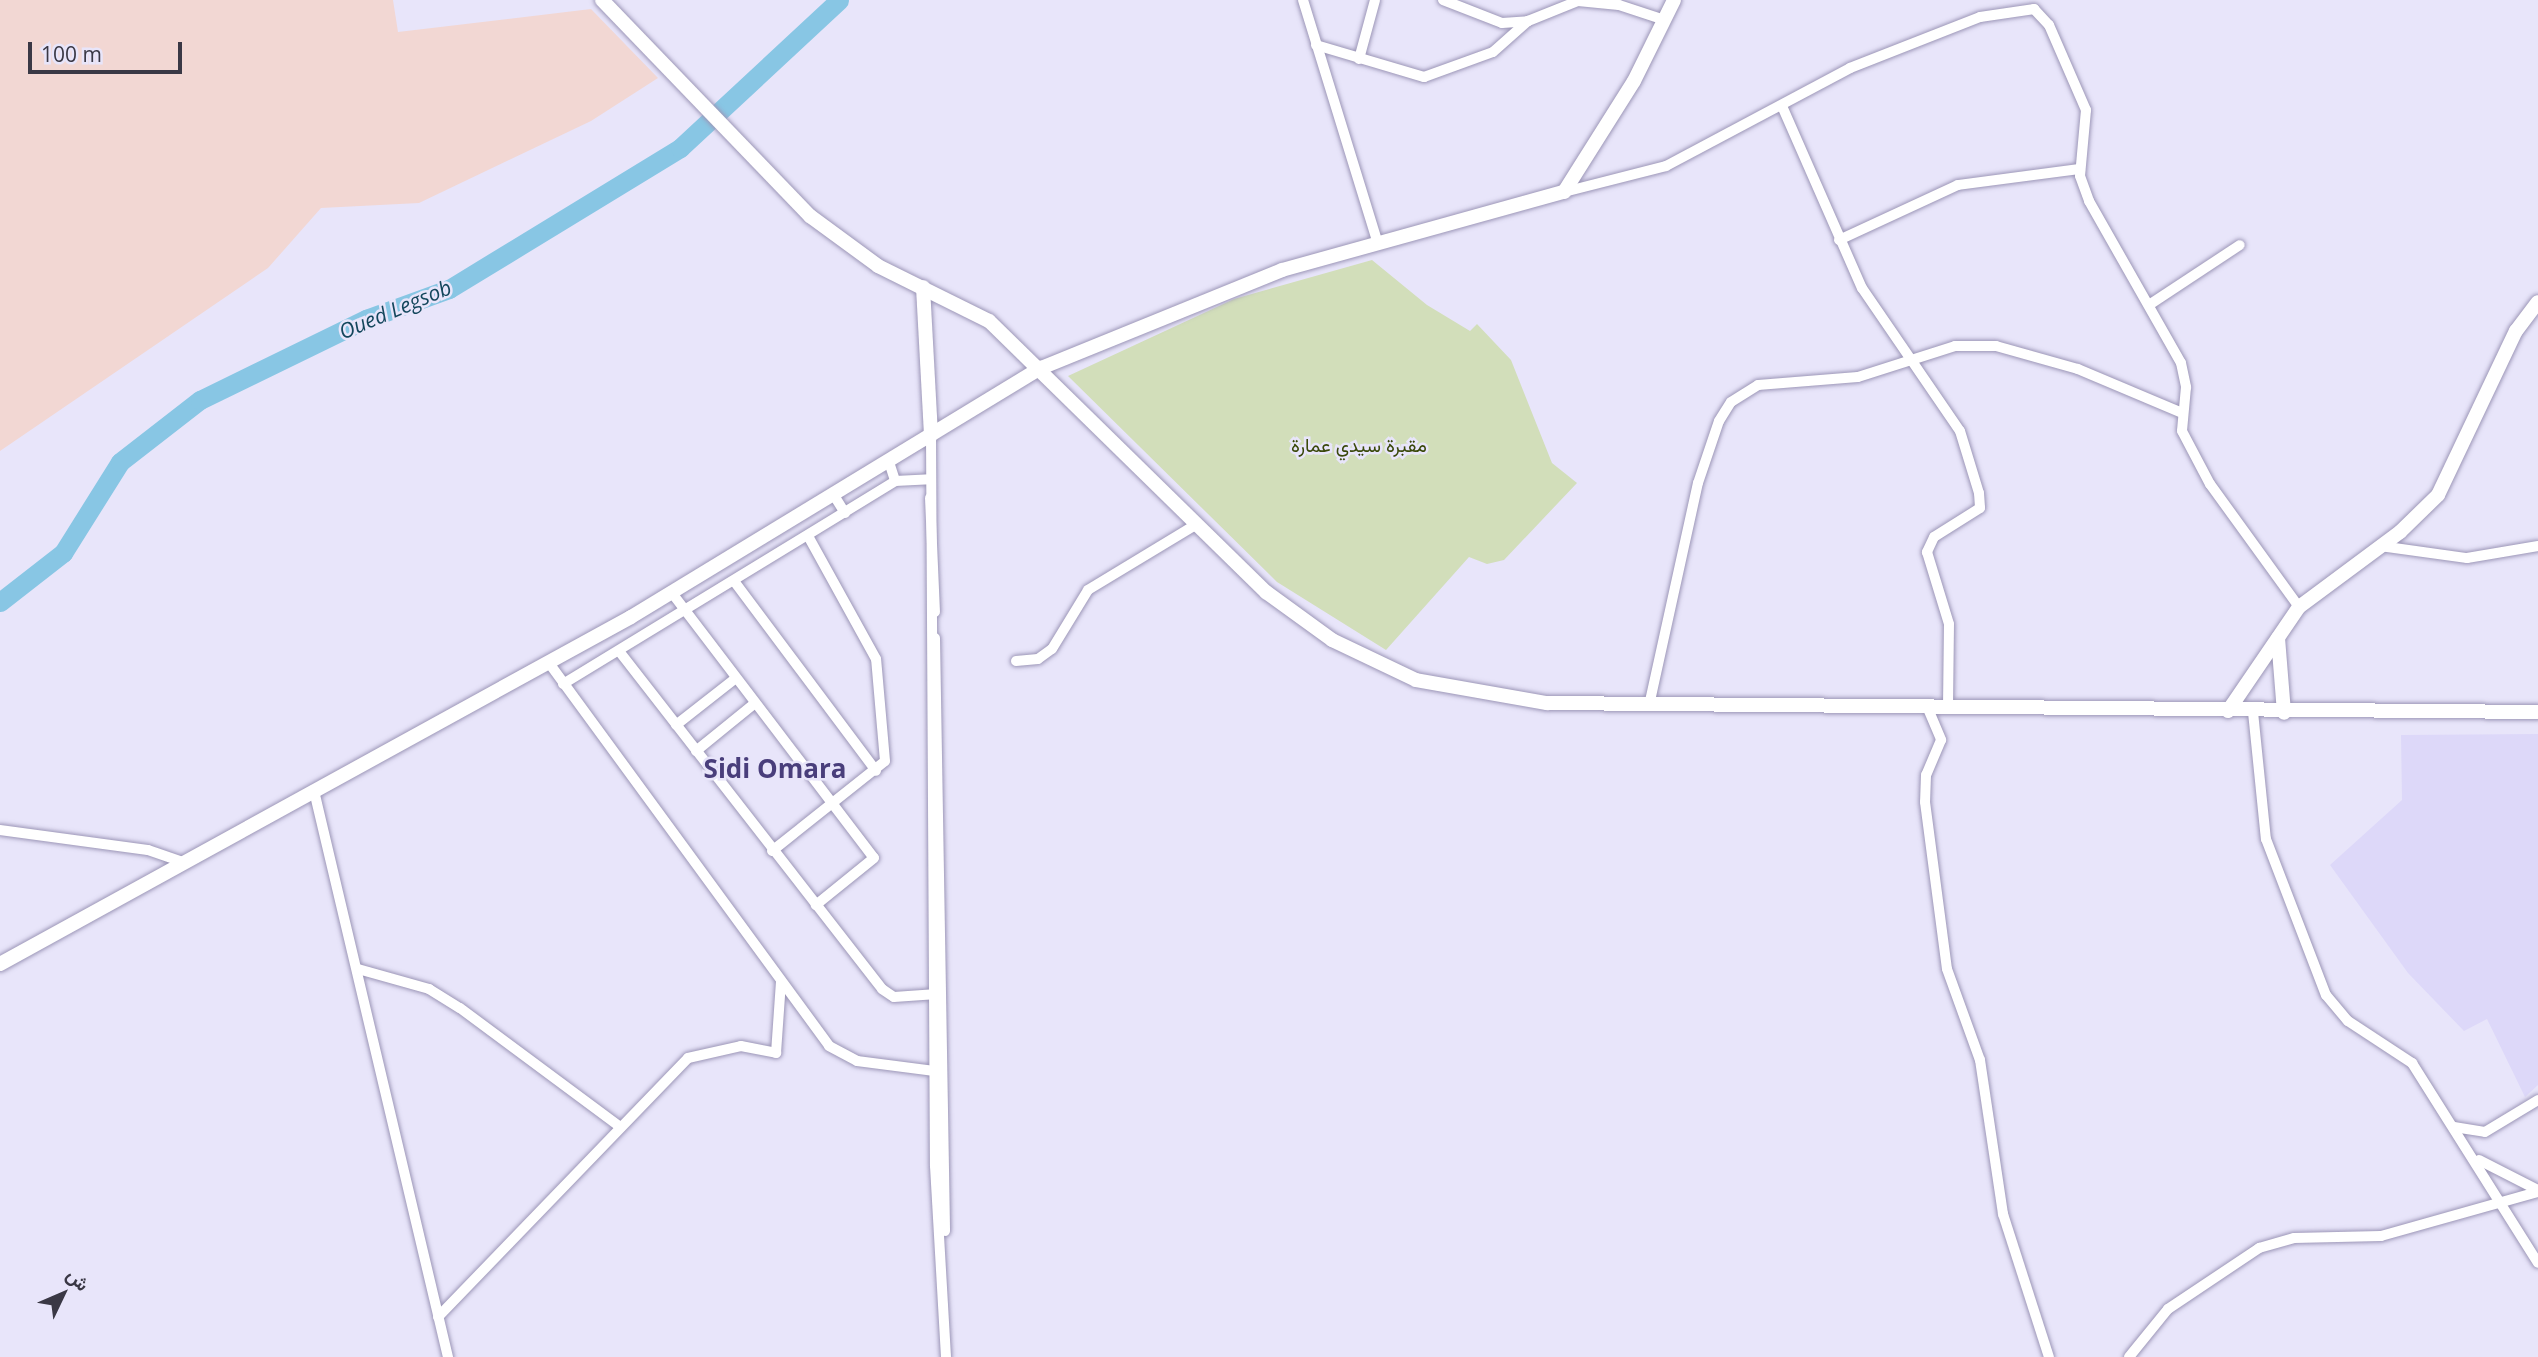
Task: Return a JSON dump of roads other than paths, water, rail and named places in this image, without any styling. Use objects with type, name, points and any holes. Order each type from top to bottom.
[{"type":"main road","points":[[602,0],[727,132],[844,244],[989,321],[1041,368],[1197,524],[1297,617],[1416,680],[1511,700],[1926,703],[2284,713],[2538,712]]},
{"type":"main road","points":[[0,964],[315,795],[672,593],[835,497],[1041,368],[1202,298],[1378,244],[1564,192],[1665,20],[1674,0]]},
{"type":"main road","points":[[923,287],[931,435]]},
{"type":"main road","points":[[2228,711],[2299,607],[2380,546],[2446,483],[2512,340],[2538,302]]},
{"type":"main road","points":[[2278,638],[2284,713]]},
{"type":"street","points":[[1303,0],[1378,244]]},
{"type":"street","points":[[1359,59],[1376,0]]},
{"type":"street","points":[[1443,0],[1502,23],[1528,21],[1578,1],[1619,5],[1665,20]]},
{"type":"street","points":[[1564,192],[1666,166],[1850,68],[2024,7],[2049,25],[2086,110],[2080,169],[2089,201],[2152,303],[2185,376],[2182,431],[2210,484],[2299,607]]},
{"type":"street","points":[[1316,45],[1424,77],[1442,74],[1493,52],[1528,21]]},
{"type":"street","points":[[1782,106],[1862,288],[1961,431],[1981,504],[1934,537],[1927,552],[1949,624],[1948,704]]},
{"type":"street","points":[[1839,240],[1958,185],[2080,169]]},
{"type":"street","points":[[2152,303],[2240,245]]},
{"type":"street","points":[[1650,701],[1698,483],[1731,402],[1758,385],[1858,377],[1967,345],[2020,348],[2182,412]]},
{"type":"street","points":[[931,435],[929,494],[946,1357]]},
{"type":"street","points":[[889,462],[895,481]]},
{"type":"street","points":[[563,684],[895,481],[930,478]]},
{"type":"street","points":[[835,497],[845,513]]},
{"type":"street","points":[[1016,661],[1038,659],[1052,649],[1088,590],[1197,524]]},
{"type":"street","points":[[772,851],[876,771],[885,761],[880,671],[808,536]]},
{"type":"street","points":[[2380,546],[2467,558],[2538,545]]},
{"type":"street","points":[[734,581],[876,771]]},
{"type":"street","points":[[672,593],[875,861],[816,905]]},
{"type":"street","points":[[619,651],[772,851],[888,994],[938,994]]},
{"type":"street","points":[[549,663],[817,1032],[845,1057],[934,1071]]},
{"type":"street","points":[[676,725],[736,678]]},
{"type":"street","points":[[696,751],[755,703]]},
{"type":"street","points":[[1926,703],[1941,740],[1926,775],[1925,802],[1947,969],[1980,1060],[2003,1214],[2049,1357]]},
{"type":"street","points":[[2253,712],[2266,839],[2326,995],[2348,1021],[2412,1063],[2502,1200],[2538,1263]]},
{"type":"street","points":[[315,795],[448,1357]]},
{"type":"street","points":[[0,830],[148,850],[185,863]]},
{"type":"street","points":[[358,969],[429,989],[460,1008],[619,1126]]},
{"type":"street","points":[[438,1317],[619,1126],[701,1050],[741,1046],[776,1053],[781,982]]},
{"type":"street","points":[[938,994],[934,1071],[944,1242]]},
{"type":"street","points":[[2453,1127],[2485,1132],[2538,1100]]},
{"type":"street","points":[[2470,1154],[2504,1178],[2538,1191]]},
{"type":"street","points":[[2129,1357],[2168,1309],[2259,1248],[2294,1238],[2381,1236],[2538,1191]]},
{"type":"waterway","name":"Oued Legsob","points":[[0,602],[63,553],[120,462],[200,400],[366,319],[449,289],[680,148],[839,0]]},
{"type":"district","name":"Sidi Omara","points":[[775,769]]},
{"type":"park label","name":"مقبرة سيدي عمارة","points":[[1359,446]]}]
